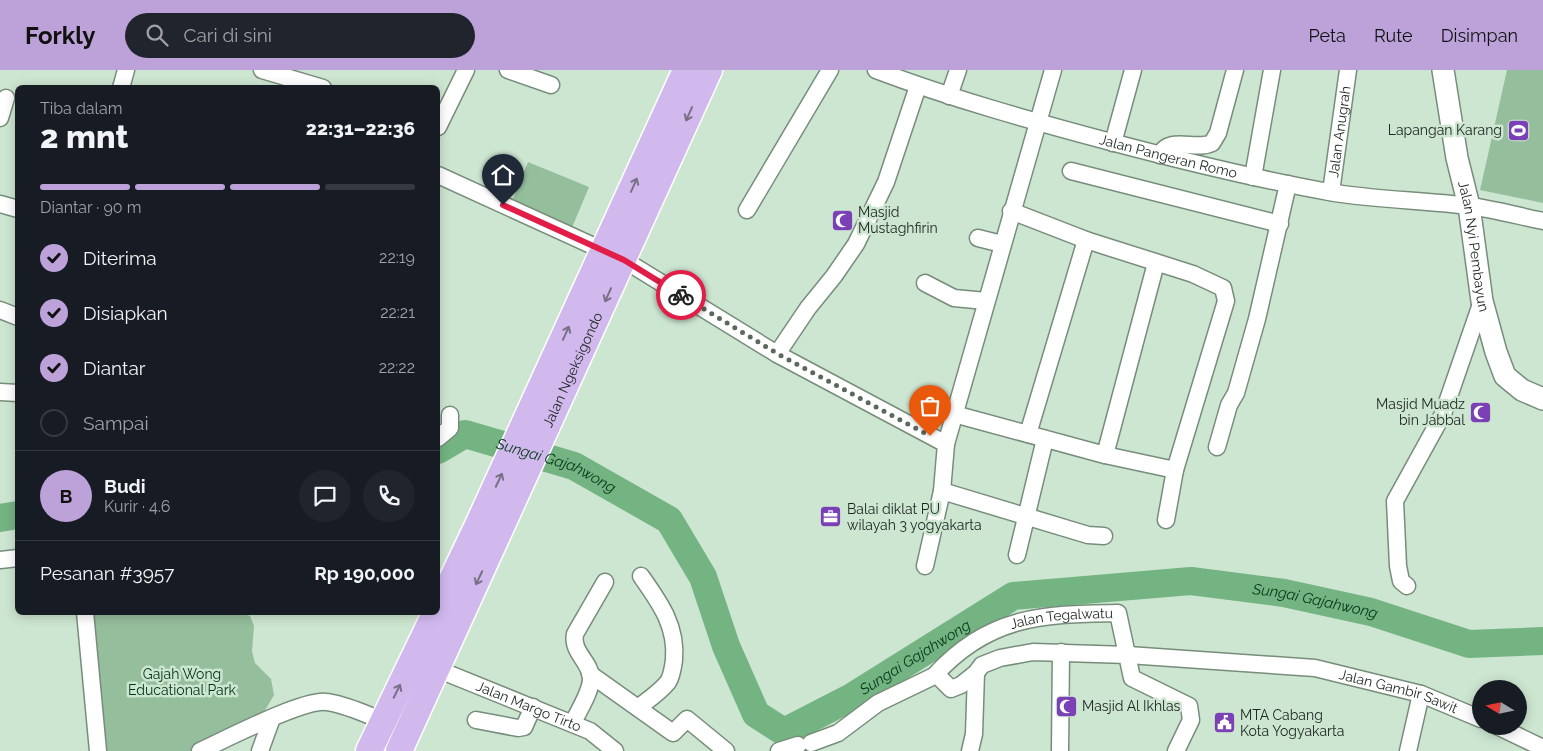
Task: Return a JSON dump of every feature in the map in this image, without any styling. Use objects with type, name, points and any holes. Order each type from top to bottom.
[{"type":"main road","name":"Jalan Ngeksigondo","points":[[614,255],[686,70]]},
{"type":"main road","name":"Jalan Ngeksigondo","points":[[403,742],[437,669],[489,529],[614,255],[709,70]]},
{"type":"main road","name":"Jalan Ngeksigondo","points":[[440,606],[489,529]]},
{"type":"main road","points":[[369,751],[435,615]]},
{"type":"street","points":[[122,85],[126,70]]},
{"type":"street","points":[[262,70],[301,84]]},
{"type":"street","points":[[440,123],[466,70]]},
{"type":"street","points":[[508,70],[551,86]]},
{"type":"street","points":[[747,210],[830,70]]},
{"type":"street","name":"Jalan Pangeran Romo","points":[[876,70],[918,86],[1038,123],[1253,177],[1331,192],[1395,201],[1469,206],[1543,221]]},
{"type":"street","points":[[949,96],[958,70]]},
{"type":"street","points":[[925,566],[942,491],[946,444],[1011,211],[1053,70]]},
{"type":"street","points":[[1113,143],[1133,70]]},
{"type":"street","points":[[1160,155],[1162,149],[1171,145],[1203,146],[1212,143],[1218,133],[1235,70]]},
{"type":"street","points":[[1253,177],[1272,70]]},
{"type":"street","name":"Jalan Anugrah","points":[[1331,192],[1348,70]]},
{"type":"street","name":"Jalan Nyi Pembayun","points":[[1443,70],[1457,158],[1469,206],[1482,301],[1505,376],[1522,390],[1543,399]]},
{"type":"street","points":[[778,354],[808,308],[834,276],[856,244],[886,182],[918,86]]},
{"type":"street","points":[[0,118],[6,98]]},
{"type":"street","points":[[1071,171],[1280,224]]},
{"type":"street","points":[[440,176],[614,255],[778,354],[946,444]]},
{"type":"street","points":[[1217,447],[1229,404],[1239,384],[1280,224],[1288,184]]},
{"type":"street","points":[[0,204],[15,208]]},
{"type":"street","points":[[1011,211],[1086,240],[1193,274],[1223,288],[1226,301],[1175,470],[1166,520]]},
{"type":"street","points":[[978,238],[1002,244]]},
{"type":"street","points":[[1028,434],[1086,240]]},
{"type":"street","points":[[1105,455],[1156,263]]},
{"type":"street","points":[[925,283],[954,298],[986,301]]},
{"type":"street","points":[[1407,586],[1400,577],[1397,559],[1395,501],[1443,414],[1482,301]]},
{"type":"street","points":[[0,310],[15,316]]},
{"type":"street","points":[[0,392],[15,394]]},
{"type":"street","points":[[954,414],[1105,455],[1175,470]]},
{"type":"street","points":[[440,436],[450,428],[450,415]]},
{"type":"street","points":[[1017,555],[1025,514],[1045,439]]},
{"type":"street","points":[[942,491],[1088,534],[1104,536]]},
{"type":"street","points":[[0,560],[15,558]]},
{"type":"street","points":[[639,707],[669,680],[674,666],[675,649],[673,629],[658,601],[641,576]]},
{"type":"street","points":[[573,723],[591,682],[590,674],[573,642],[575,634],[605,582]]},
{"type":"street","name":"Jalan Tegalwatu","points":[[934,676],[948,660],[973,641],[1002,626],[1063,614],[1118,613],[1128,655],[1129,672],[1132,678],[1189,706],[1191,720],[1177,750]]},
{"type":"street","points":[[85,615],[98,751]]},
{"type":"street","points":[[1060,751],[1061,652]]},
{"type":"street","name":"Jalan Gambir Sawit","points":[[934,676],[938,676],[951,689],[961,685],[982,666],[1000,658],[1026,653],[1061,652],[1315,668],[1421,694],[1472,716]]},
{"type":"street","name":"Jalan Margo Tirto","points":[[437,669],[573,723],[590,731],[616,751]]},
{"type":"street","points":[[970,751],[974,734],[976,673]]},
{"type":"street","points":[[590,674],[673,733],[687,719],[726,751]]},
{"type":"street","points":[[779,751],[838,733],[878,704],[934,676]]},
{"type":"street","points":[[1408,751],[1421,694]]},
{"type":"street","points":[[200,751],[272,718],[305,706],[325,702],[383,720],[403,742]]},
{"type":"street","points":[[476,720],[518,728],[524,727],[533,707]]},
{"type":"street","points":[[260,751],[272,718]]},
{"type":"street","points":[[1514,735],[1538,748]]},
{"type":"street","points":[[735,751],[737,748],[740,751]]},
{"type":"green space","name":"Lapangan Karang","points":[[1507,70],[1543,70],[1543,203],[1480,190]]},
{"type":"green space","points":[[528,162],[589,187],[571,230],[511,204]]},
{"type":"green space","name":"Gajah Wong Educational Park","points":[[89,615],[250,616],[254,626],[252,651],[255,663],[271,679],[274,695],[257,724],[196,751],[101,751]]},
{"type":"waterway","name":"Sungai Gajahwong","points":[[440,449],[465,434],[574,466],[669,520],[703,577],[726,646],[756,714],[784,732],[850,698],[1013,596],[1191,581],[1284,593],[1371,612],[1469,644],[1543,641]]},
{"type":"waterway","name":"Sungai Gajahwong","points":[[0,518],[15,516]]},
{"type":"way so far","points":[[681,295],[778,354],[930,436]]},
{"type":"place","name":"Lapangan Karang","points":[[1518,130]]},
{"type":"place","name":"Masjid Mustaghfirin","points":[[842,220]]},
{"type":"place","name":"Masjid Muadz bin Jabbal","points":[[1481,412]]},
{"type":"place","name":"Balai diklat PU wilayah 3 yogyakarta","points":[[831,517]]},
{"type":"place","name":"Masjid Al Ikhlas","points":[[1066,706]]},
{"type":"place","name":"MTA Cabang Kota Yogyakarta","points":[[1224,723]]},
{"type":"route","points":[[503,205],[624,260],[681,295]]}]
